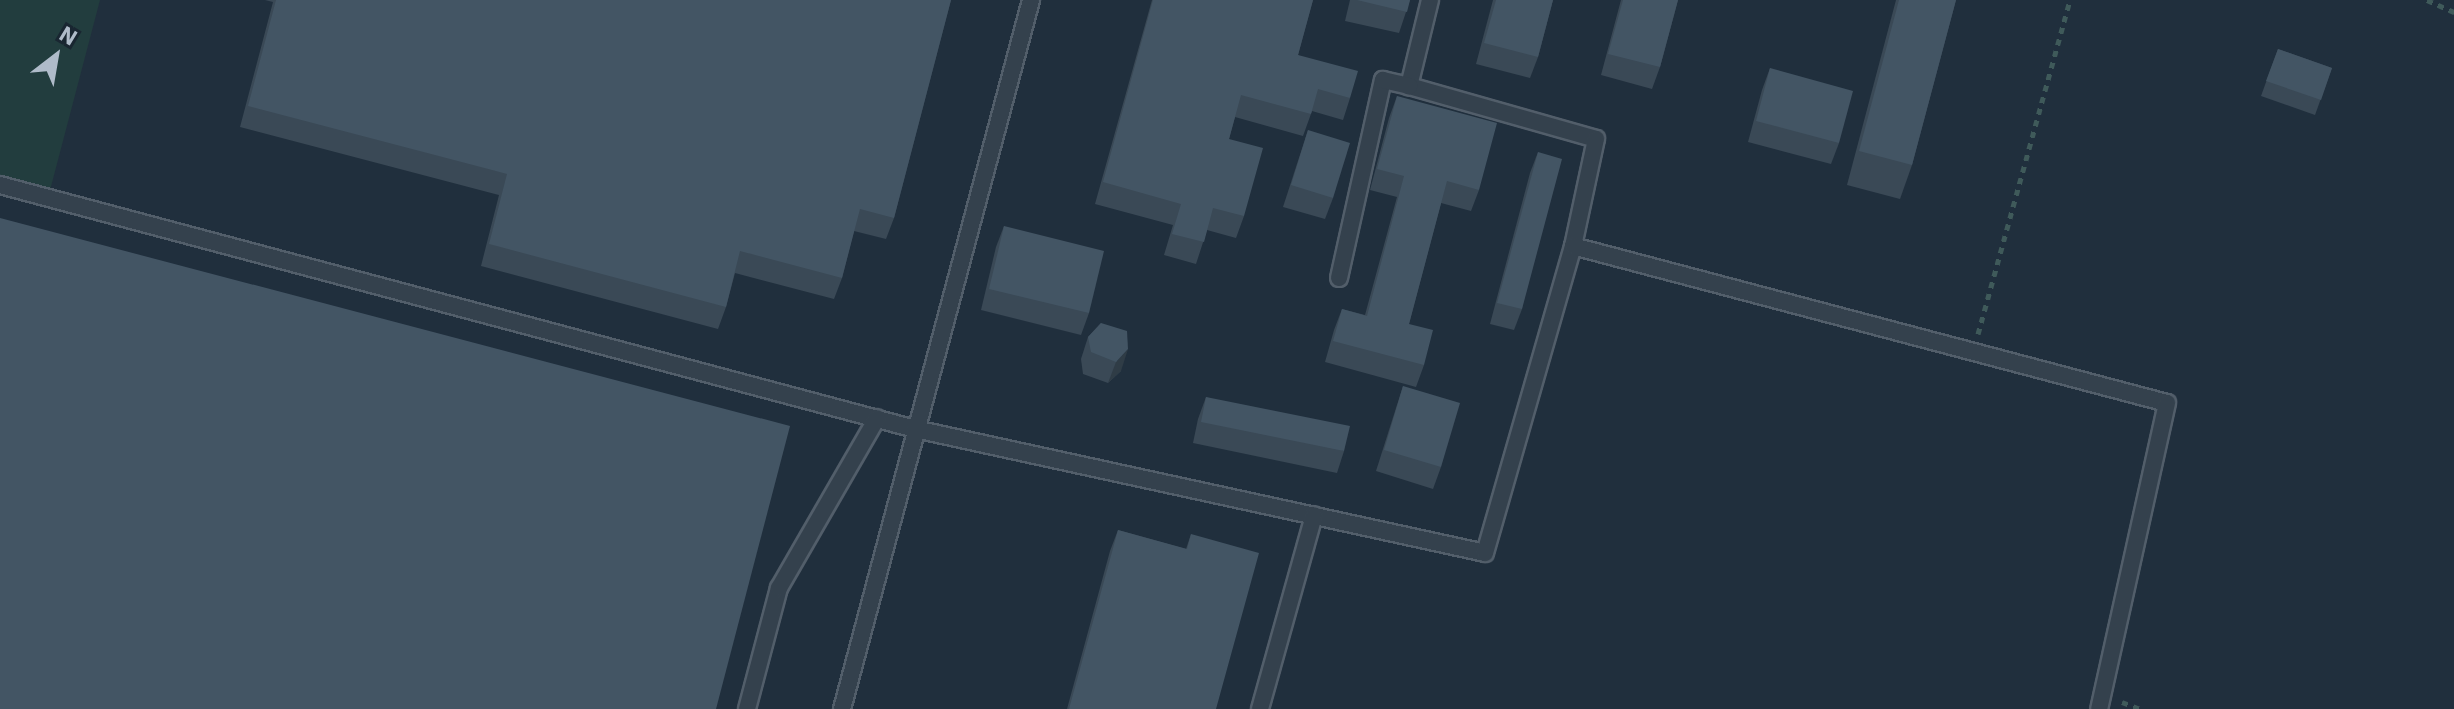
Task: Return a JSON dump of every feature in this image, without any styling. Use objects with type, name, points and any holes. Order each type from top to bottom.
[{"type":"lane","points":[[842,709],[1031,0]]},
{"type":"lane","points":[[1409,86],[1430,0]]},
{"type":"lane","points":[[0,185],[915,429],[1485,553],[1573,246],[1596,139],[1383,80],[1339,278]]},
{"type":"lane","points":[[1573,246],[2167,403],[2099,709]]},
{"type":"lane","points":[[747,709],[779,588],[877,418]]},
{"type":"lane","points":[[1260,709],[1314,515]]},
{"type":"path","points":[[1973,350],[2070,0]]},
{"type":"path","points":[[2427,0],[2454,12]]},
{"type":"green space","points":[[0,0],[100,0],[48,198],[0,185]]},
{"type":"building","points":[[276,0],[951,0],[894,218],[860,209],[842,278],[740,251],[726,307],[489,244],[507,174],[248,106]]},
{"type":"building","points":[[1153,0],[1313,0],[1298,55],[1358,71],[1350,98],[1318,89],[1311,114],[1241,95],[1229,139],[1263,148],[1244,216],[1213,208],[1204,242],[1172,234],[1181,204],[1103,182]]},
{"type":"building","points":[[1357,0],[1410,0],[1407,12]]},
{"type":"building","points":[[1496,0],[1553,0],[1538,57],[1484,43]]},
{"type":"building","points":[[1623,0],[1678,0],[1660,67],[1608,54]]},
{"type":"building","points":[[1899,0],[1956,0],[1912,165],[1859,151]]},
{"type":"building","points":[[2278,49],[2332,68],[2321,100],[2266,81]]},
{"type":"building","points":[[1770,68],[1853,91],[1839,143],[1756,121]]},
{"type":"building","points":[[1397,96],[1497,123],[1479,190],[1447,181],[1409,324],[1433,330],[1424,365],[1333,341],[1342,309],[1367,316],[1404,176],[1377,169]]},
{"type":"building","points":[[1308,130],[1350,143],[1333,198],[1291,185]]},
{"type":"building","points":[[1538,152],[1562,159],[1522,309],[1497,303]]},
{"type":"building","points":[[0,218],[790,426],[716,709],[0,709]]},
{"type":"building","points":[[1004,226],[1104,251],[1089,313],[989,289]]},
{"type":"building","points":[[1101,323],[1127,331],[1128,349],[1116,362],[1091,352],[1088,337]]},
{"type":"building","points":[[1403,386],[1460,403],[1441,467],[1384,450]]},
{"type":"building","points":[[1206,397],[1350,426],[1344,451],[1201,422]]},
{"type":"building","points":[[1118,530],[1187,549],[1191,534],[1259,553],[1216,709],[1069,709]]}]
